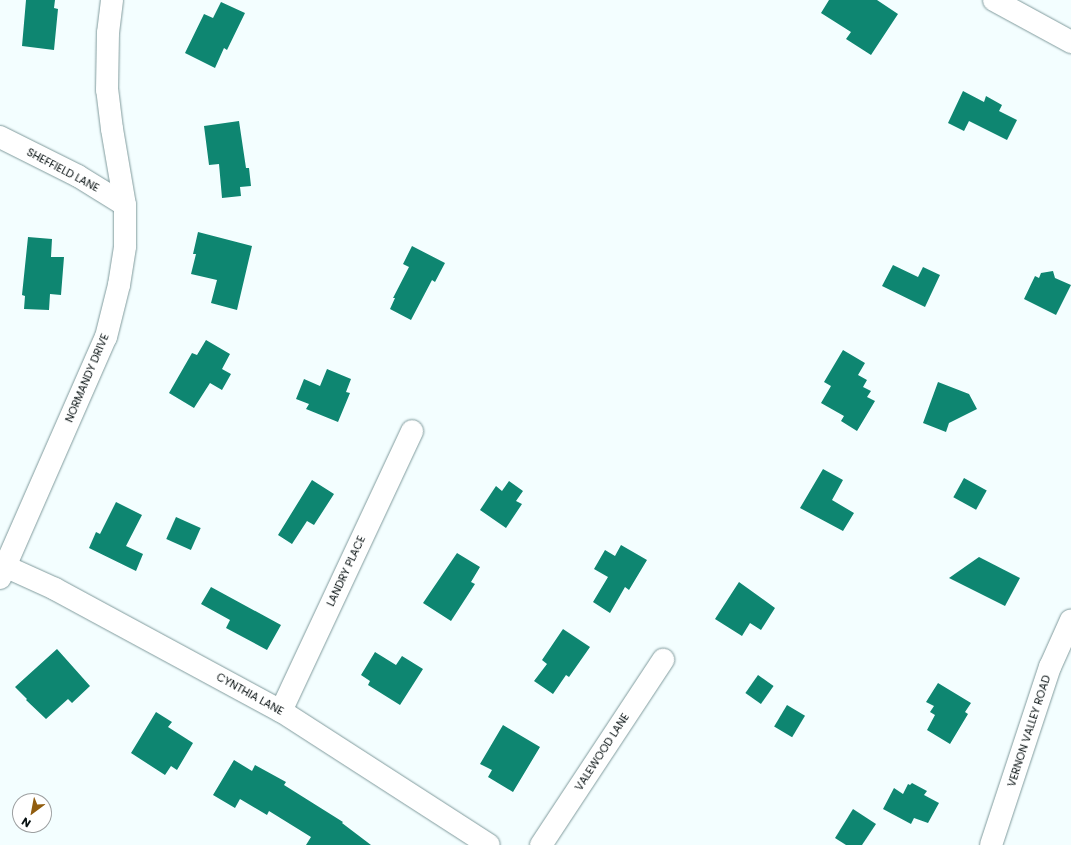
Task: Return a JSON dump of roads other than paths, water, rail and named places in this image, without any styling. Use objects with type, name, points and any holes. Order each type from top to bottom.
[{"type":"street","name":"NORMANDY DRIVE","points":[[2,569],[106,337],[119,286],[125,246],[125,205],[107,90],[108,33],[112,0]]},
{"type":"street","points":[[994,0],[1071,42]]},
{"type":"street","name":"SHEFFIELD LANE","points":[[0,137],[78,176],[125,205]]},
{"type":"street","name":"LANDRY PLACE","points":[[281,711],[412,431]]},
{"type":"street","name":"CYNTHIA LANE","points":[[2,569],[69,596],[281,711],[489,845]]},
{"type":"street","name":"VERNON VALLEY ROAD","points":[[991,845],[1050,667],[1071,620]]},
{"type":"street","name":"VALEWOOD LANE","points":[[541,845],[663,660]]}]
